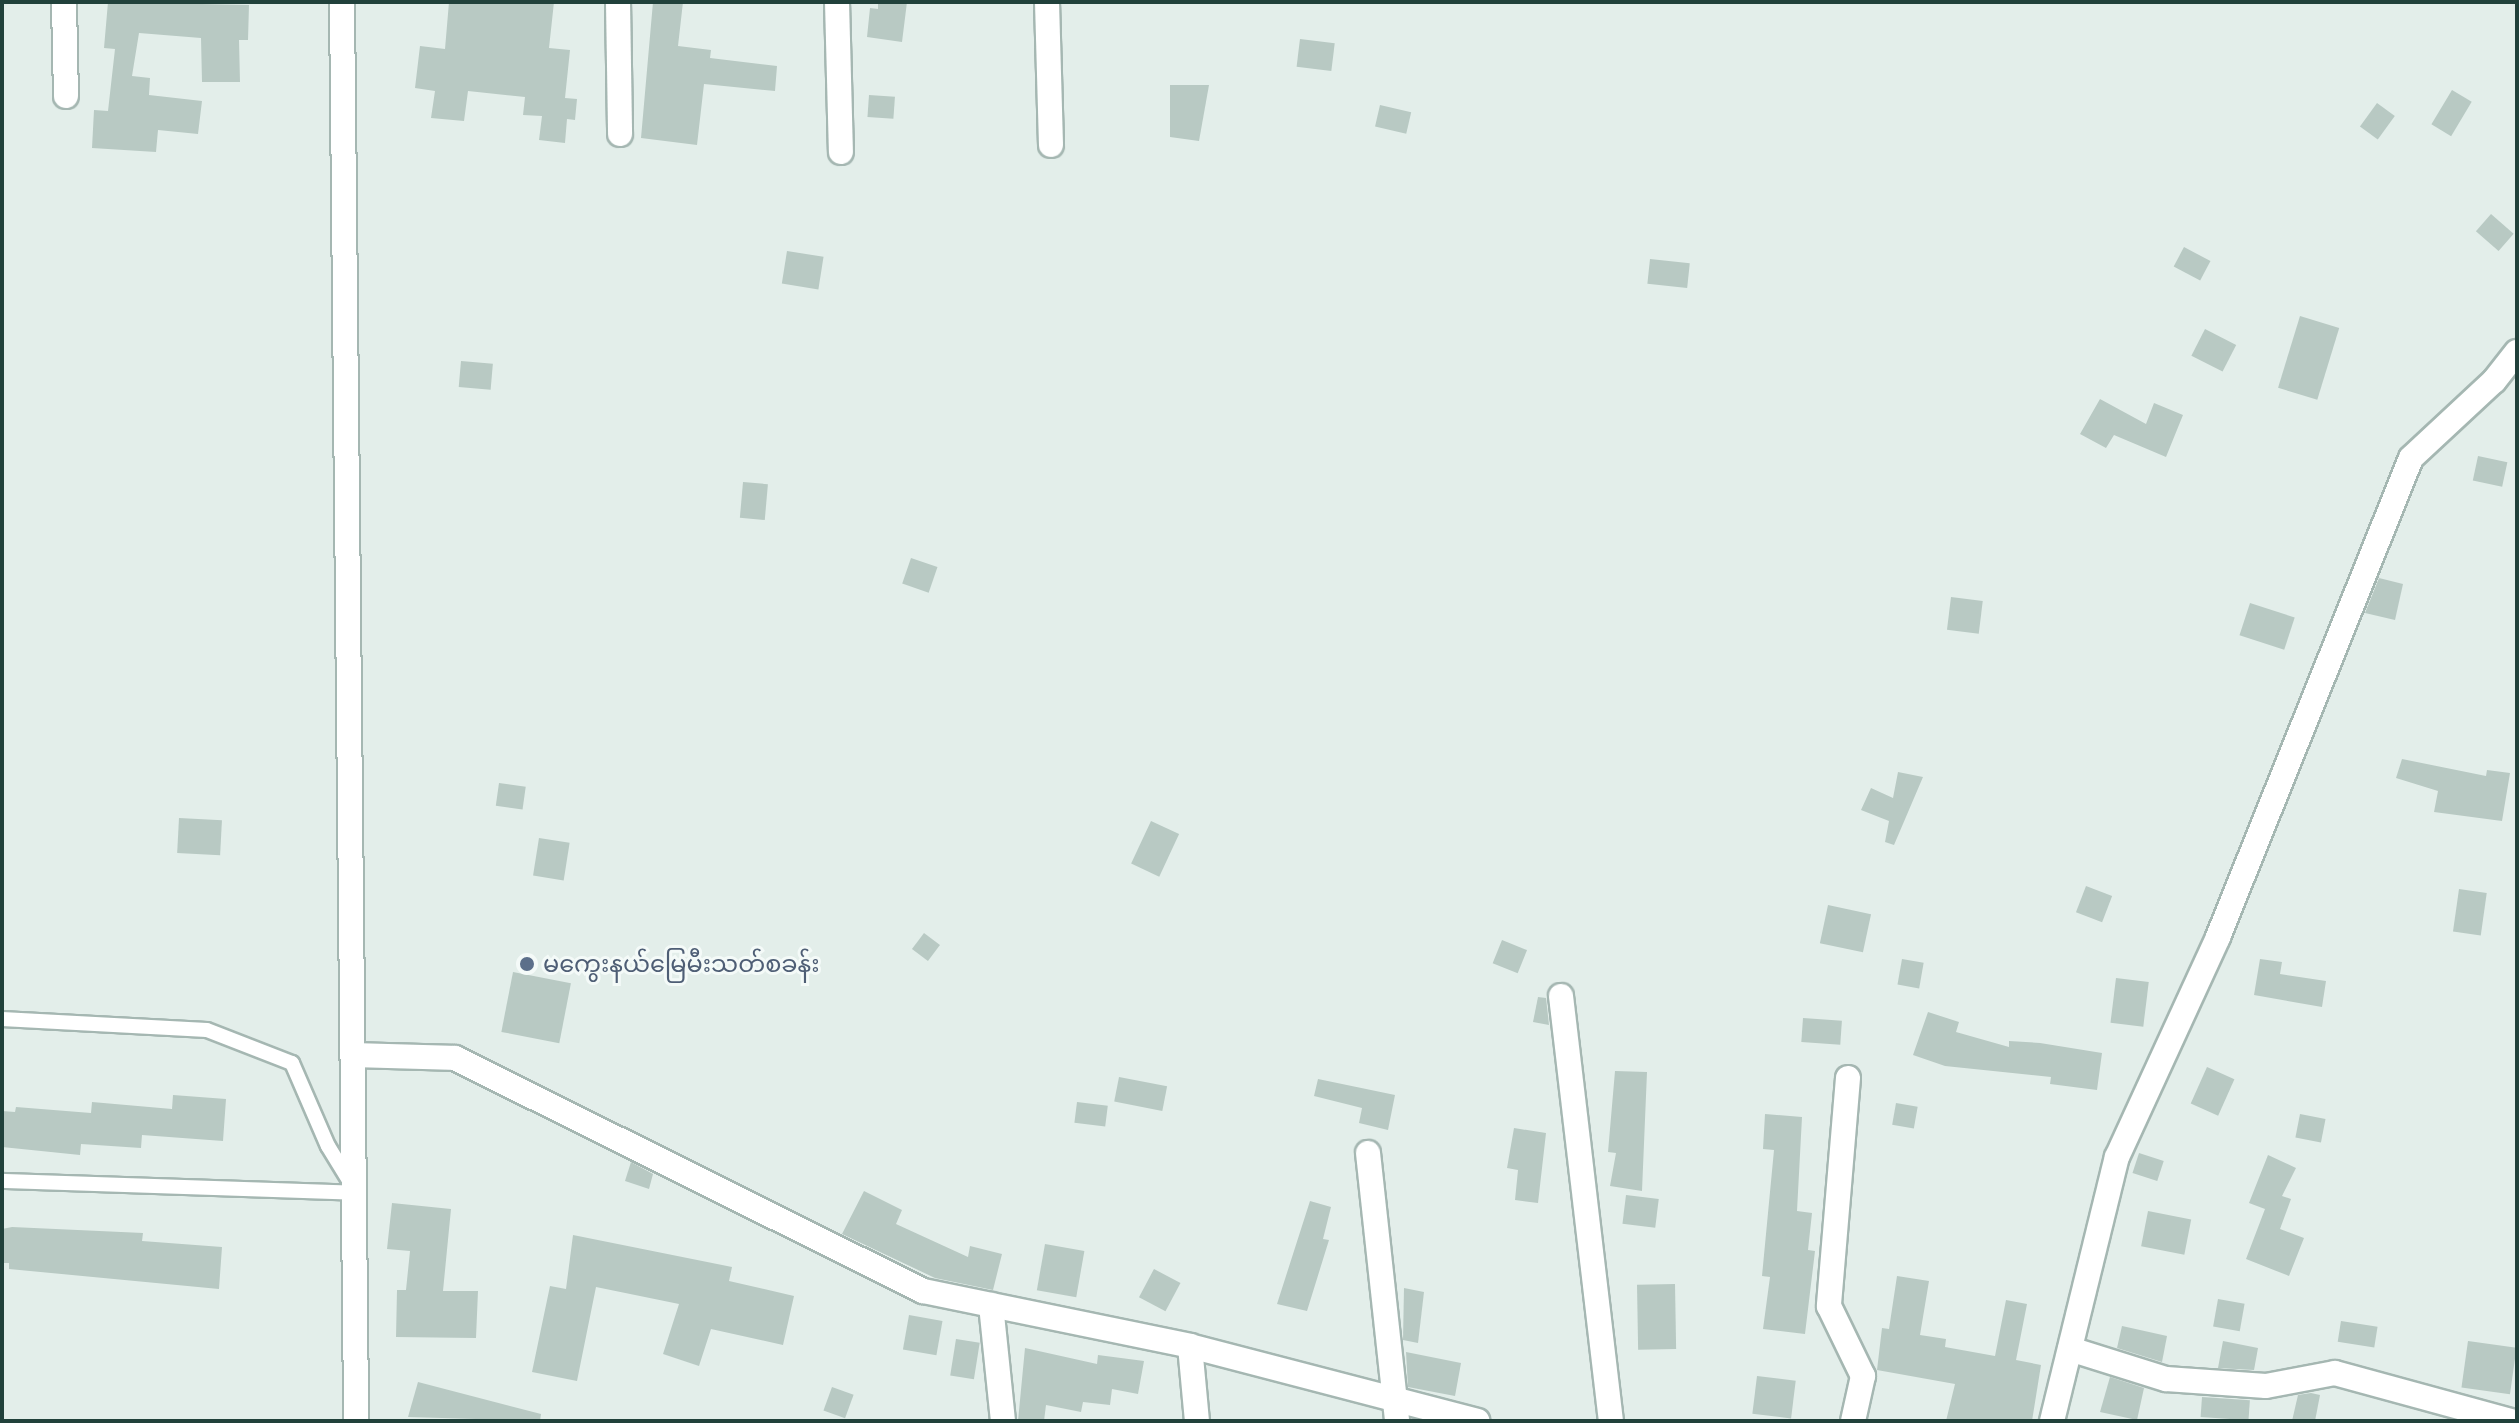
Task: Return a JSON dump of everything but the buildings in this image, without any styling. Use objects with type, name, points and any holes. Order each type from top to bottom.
[{"type":"street","points":[[64,2],[66,96]]},
{"type":"street","points":[[342,2],[356,1055],[356,1421]]},
{"type":"street","points":[[618,2],[620,134]]},
{"type":"street","points":[[837,2],[841,152]]},
{"type":"street","points":[[1047,2],[1051,145]]},
{"type":"street","points":[[2052,1421],[2117,1157],[2218,937],[2411,458],[2494,381],[2517,352]]},
{"type":"street","points":[[1561,996],[1611,1421]]},
{"type":"street","points":[[356,1055],[455,1058],[923,1291],[1190,1346],[1396,1410],[1477,1421]]},
{"type":"street","points":[[1848,1078],[1829,1306],[1863,1376],[1853,1421]]},
{"type":"street","points":[[1368,1153],[1396,1410]]},
{"type":"street","points":[[991,1305],[1003,1421]]},
{"type":"street","points":[[1190,1346],[1197,1421]]},
{"type":"street","points":[[2070,1349],[2166,1379],[2266,1386],[2335,1373],[2511,1421]]},
{"type":"lane","points":[[2,1019],[207,1030],[292,1063],[328,1146],[356,1193]]},
{"type":"lane","points":[[2,1181],[356,1193]]},
{"type":"place","name":"မကွေးနယ်မြေမီးသတ်စခန်း","points":[[527,964]]}]
